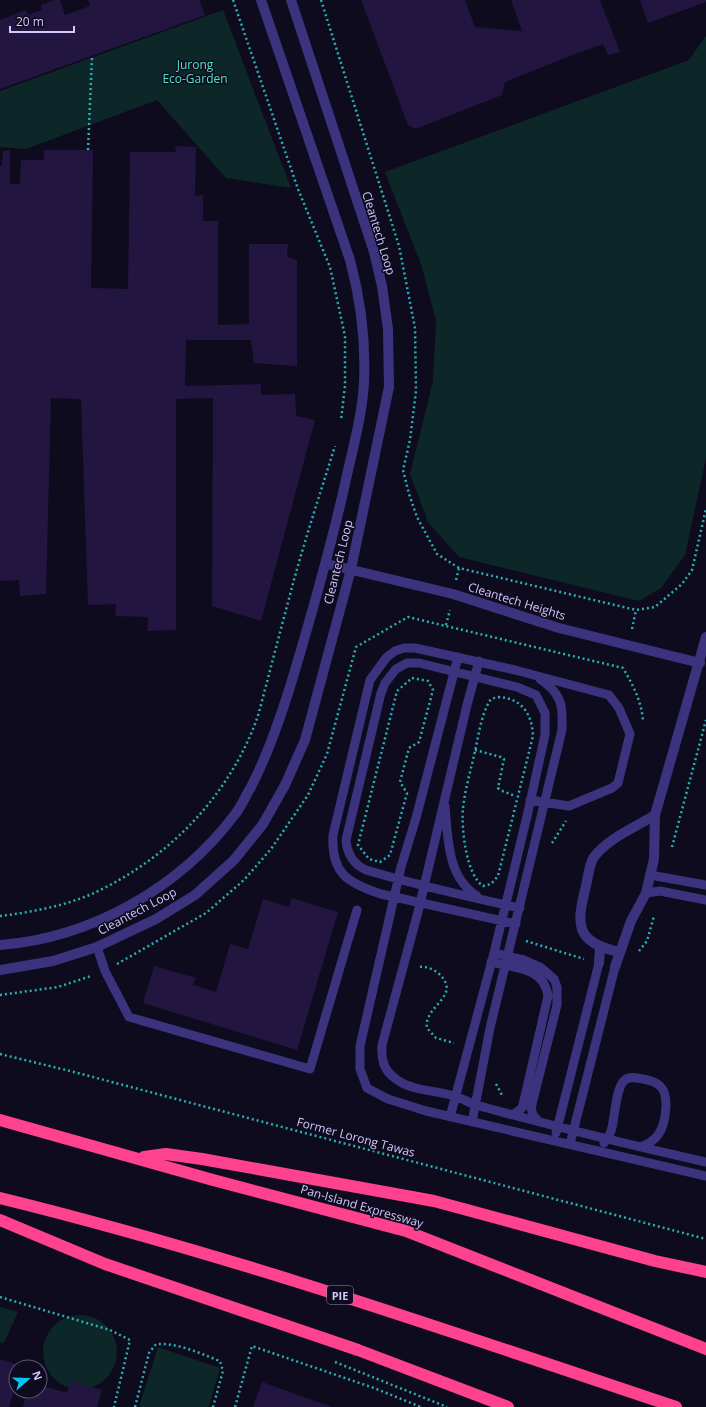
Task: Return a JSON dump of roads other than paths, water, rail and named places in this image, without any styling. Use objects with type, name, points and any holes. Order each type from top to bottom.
[{"type":"highway","name":"Pan-Island Expressway","points":[[0,1120],[406,1231],[706,1349]]},
{"type":"highway","points":[[139,1158],[166,1154],[202,1159],[434,1201],[655,1261],[706,1272]]},
{"type":"highway","name":"PIE","points":[[0,1198],[103,1223],[357,1300],[676,1407]]},
{"type":"highway","points":[[0,1220],[105,1264],[358,1350],[508,1407]]},
{"type":"street","name":"Cleantech Loop","points":[[0,945],[18,944],[49,937],[102,919],[145,897],[179,873],[238,812],[277,730],[327,564],[356,432],[364,385],[363,333],[360,294],[350,260],[261,0]]},
{"type":"street","name":"Cleantech Loop","points":[[0,970],[53,961],[97,947],[156,919],[195,895],[234,860],[263,824],[285,785],[305,740],[351,569],[389,387],[388,329],[382,286],[374,252],[291,0]]},
{"type":"street","name":"Cleantech Heights","points":[[327,564],[453,594],[559,628],[610,642],[700,663]]},
{"type":"street","points":[[615,966],[631,921],[646,893],[654,859],[655,816],[700,663],[706,636]]},
{"type":"street","points":[[619,952],[600,948],[589,940],[580,928],[580,908],[593,858],[605,845],[655,816]]},
{"type":"street","points":[[599,963],[600,948]]},
{"type":"lane","points":[[516,924],[394,897],[362,888],[343,876],[336,863],[333,846],[333,834],[367,692],[370,680],[386,658],[395,651],[404,648],[415,648],[536,676],[609,696],[619,708],[630,734],[618,783],[612,788],[569,806],[530,800]]},
{"type":"lane","points":[[458,657],[416,818],[398,878],[360,1046],[360,1069],[367,1088],[400,1103],[450,1117],[706,1176]]},
{"type":"lane","points":[[479,662],[444,797],[420,903],[382,1045],[381,1058],[385,1069],[396,1080],[409,1086],[455,1096],[476,1105],[607,1140],[706,1162]]},
{"type":"lane","points":[[450,1117],[494,953],[501,920],[505,904],[530,800],[545,735],[545,713],[536,695],[517,687],[419,663],[402,665],[396,669],[385,683],[381,694],[346,840],[346,846],[352,860],[358,866],[398,878],[483,900],[505,904],[520,908]]},
{"type":"lane","points":[[472,1122],[490,1028],[546,803],[562,730],[563,710],[559,697],[548,684],[536,676]]},
{"type":"lane","points":[[444,797],[450,857],[457,875],[467,890],[483,900]]},
{"type":"lane","points":[[650,875],[706,886]]},
{"type":"lane","points":[[646,893],[660,891],[706,900]]},
{"type":"lane","points":[[97,947],[105,971],[129,1017],[310,1068],[358,910]]},
{"type":"lane","points":[[494,953],[509,956],[540,967],[554,979],[557,987],[557,1005],[531,1108],[533,1115],[539,1122]]},
{"type":"lane","points":[[491,962],[536,974],[547,985],[548,996],[522,1108],[514,1114]]},
{"type":"lane","points":[[554,1140],[599,963]]},
{"type":"lane","points":[[570,1144],[615,966]]},
{"type":"lane","points":[[599,1151],[607,1140],[613,1125],[618,1092],[623,1081],[628,1078],[637,1078],[653,1082],[660,1086],[666,1097],[665,1113],[659,1134],[651,1142],[641,1147]]},
{"type":"park label","name":"Jurong Eco-Garden","points":[[195,71]]}]
